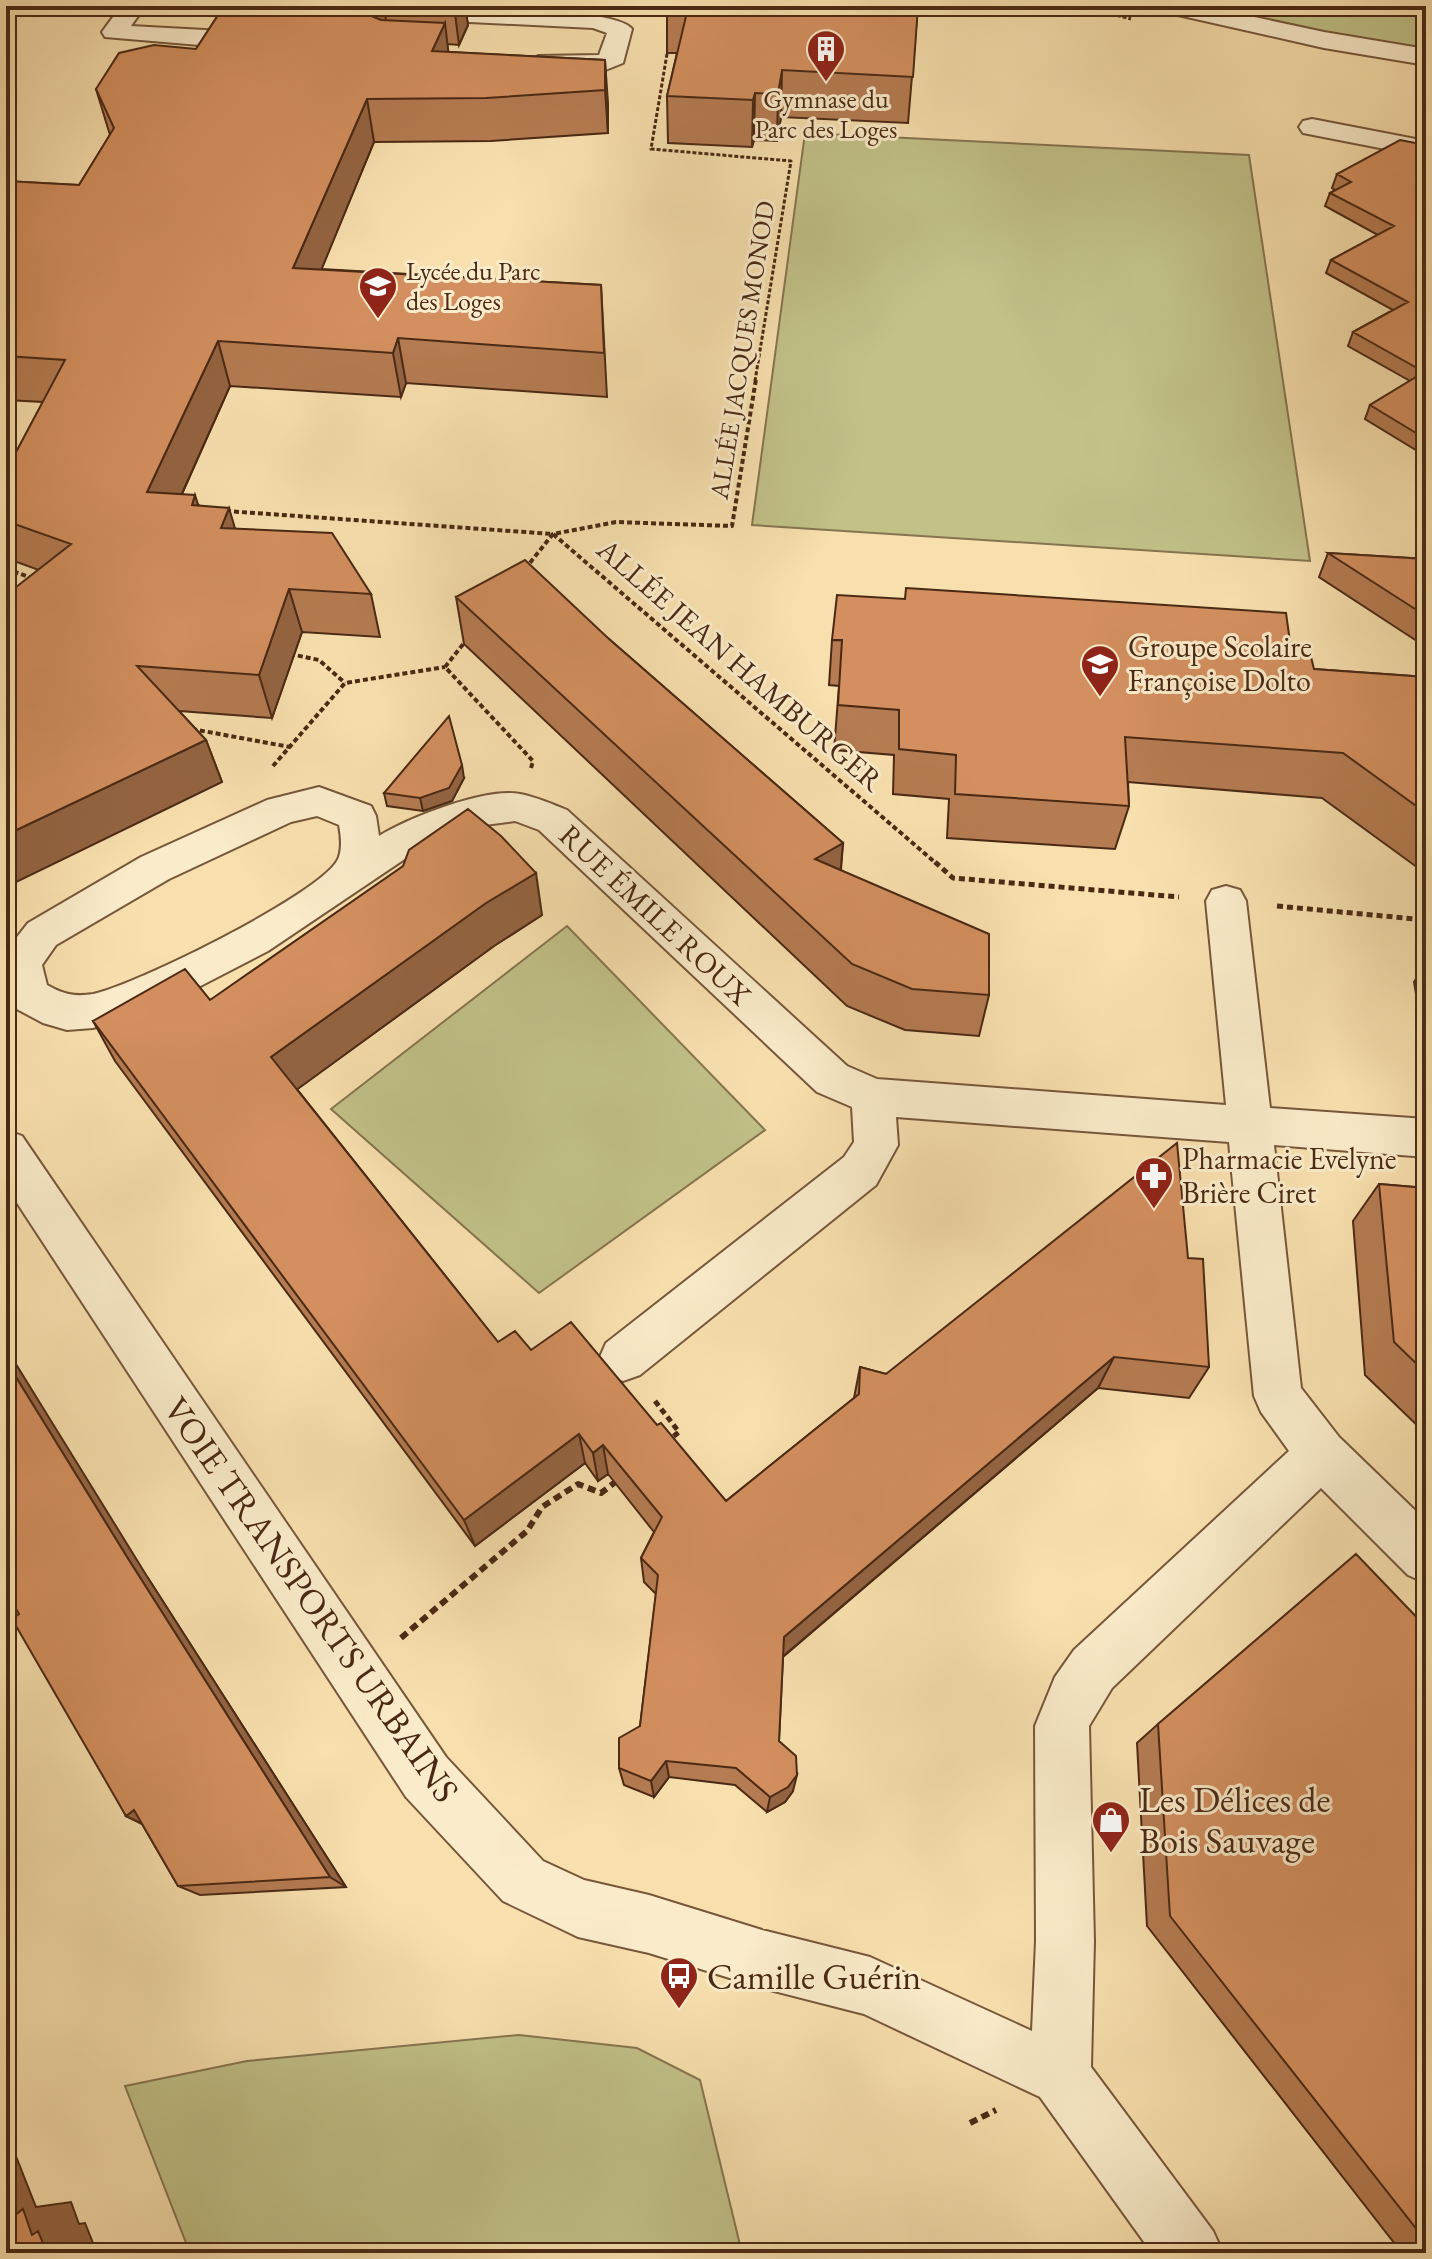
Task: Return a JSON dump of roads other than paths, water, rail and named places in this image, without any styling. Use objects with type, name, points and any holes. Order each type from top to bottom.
[{"type":"street","points":[[133,6],[114,32],[223,39]]},
{"type":"street","points":[[1169,6],[1324,40],[1426,57]]},
{"type":"street","points":[[376,10],[596,21],[620,29],[614,58],[603,63],[527,60]]},
{"type":"street","points":[[1312,127],[1426,150]]},
{"type":"street","name":"RUE ÉMILE ROUX","points":[[413,834],[319,801],[281,810],[155,868],[42,934],[21,962],[17,1001],[66,1013],[109,1009],[243,948],[413,834],[483,811],[517,807],[553,820],[832,1079],[873,1097],[1426,1138]]},
{"type":"street","points":[[347,877],[363,843],[357,816]]},
{"type":"street","points":[[1226,901],[1278,1396],[1321,1454],[1426,1557]]},
{"type":"street","points":[[623,1359],[860,1171],[876,1145],[873,1097]]},
{"type":"street","name":"VOIE TRANSPORTS URBAINS","points":[[6,1149],[426,1777],[523,1881],[578,1908],[649,1924],[762,1959],[870,1986],[1061,2076]]},
{"type":"street","points":[[1191,2253],[1061,2076],[1065,1941],[1062,1726],[1070,1706],[1093,1669],[1321,1454]]},
{"type":"place","name":"Gymnase du Parc des Loges","points":[[826,83]]},
{"type":"place","name":"Lycée du Parc des Loges","points":[[378,320]]},
{"type":"place","name":"Groupe Scolaire Françoise Dolto","points":[[1100,698]]},
{"type":"place","name":"Pharmacie Evelyne Brière Ciret","points":[[1154,1210]]},
{"type":"place","name":"Les Délices de Bois Sauvage","points":[[1111,1854]]},
{"type":"place","name":"Camille Guérin","points":[[679,2010]]}]
